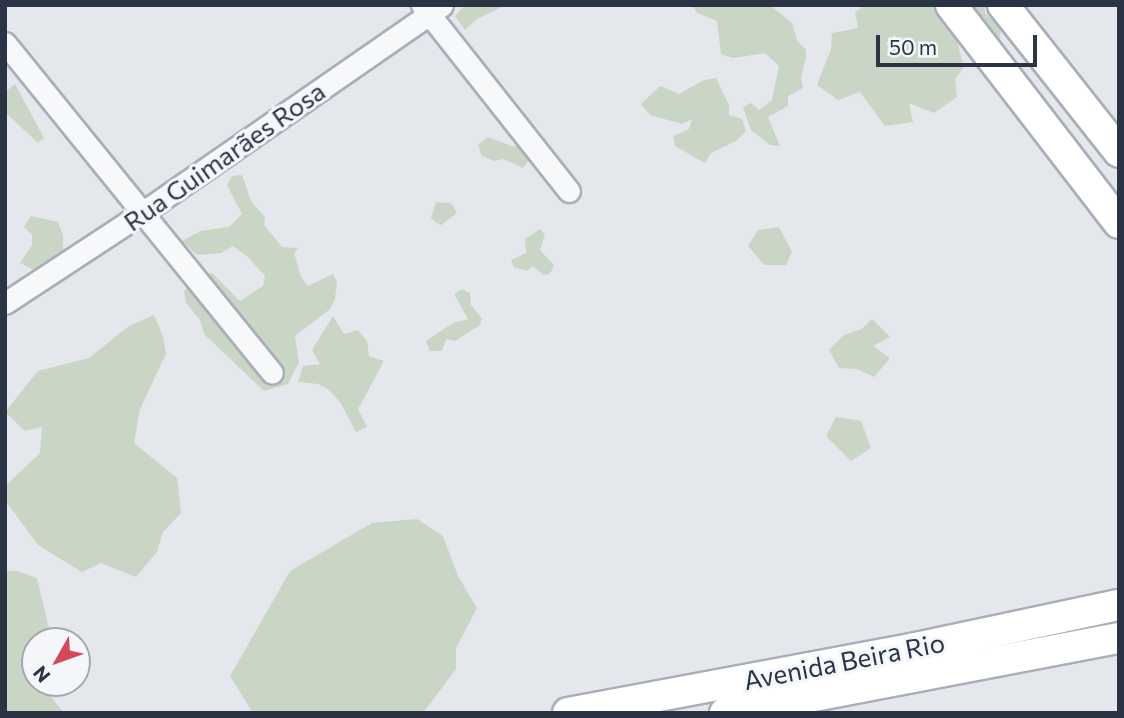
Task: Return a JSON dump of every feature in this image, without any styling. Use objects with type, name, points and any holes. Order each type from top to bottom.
[{"type":"main road","points":[[951,5],[1119,223]]},
{"type":"main road","points":[[1003,5],[1119,152]]},
{"type":"main road","name":"Avenida Beira Rio","points":[[568,713],[916,648],[1119,605]]},
{"type":"main road","name":"Avenida Beira Rio","points":[[725,713],[1119,638]]},
{"type":"street","points":[[431,8],[569,191]]},
{"type":"street","name":"Rua Guimarães Rosa","points":[[5,303],[145,211],[431,8]]},
{"type":"street","points":[[5,43],[145,211],[272,373]]},
{"type":"green space","points":[[465,5],[506,5],[477,19],[465,30],[455,16]]},
{"type":"green space","points":[[692,5],[770,5],[792,23],[797,40],[806,50],[806,58],[801,77],[803,88],[788,96],[788,106],[768,117],[780,146],[770,145],[751,130],[743,107],[751,103],[759,110],[772,100],[779,66],[765,53],[733,58],[721,54],[717,21],[697,13]]},
{"type":"green space","points":[[866,5],[933,5],[954,30],[964,67],[955,79],[957,97],[934,113],[909,103],[913,122],[885,126],[860,92],[838,100],[817,85],[831,49],[832,33],[858,28],[855,12]]},
{"type":"green space","points":[[956,5],[985,5],[985,13],[1001,28],[1000,39],[994,44]]},
{"type":"green space","points":[[716,78],[729,105],[729,115],[742,119],[746,131],[736,141],[711,153],[705,163],[675,146],[673,136],[689,129],[692,119],[682,124],[650,115],[641,104],[660,86],[679,94],[704,80]]},
{"type":"green space","points":[[15,84],[44,138],[38,143],[5,112],[5,92]]},
{"type":"green space","points":[[488,137],[511,146],[525,147],[529,160],[523,168],[503,159],[494,161],[482,156],[478,145]]},
{"type":"green space","points":[[242,175],[251,201],[265,217],[264,225],[282,247],[298,248],[294,253],[301,277],[308,286],[333,274],[337,282],[335,299],[330,309],[295,336],[299,362],[288,384],[264,391],[204,334],[200,320],[186,303],[184,291],[199,278],[212,273],[240,301],[263,286],[265,276],[248,257],[233,246],[221,253],[197,255],[182,241],[201,231],[229,227],[242,214],[227,185],[232,176]]},
{"type":"green space","points":[[436,202],[451,203],[457,213],[441,225],[435,222],[431,218]]},
{"type":"green space","points":[[31,216],[58,222],[63,235],[63,252],[42,274],[20,263],[32,245],[32,235],[24,227]]},
{"type":"green space","points":[[779,227],[792,252],[786,265],[764,265],[748,246],[758,230]]},
{"type":"green space","points":[[540,229],[545,234],[540,250],[554,265],[550,274],[543,275],[533,266],[527,271],[514,267],[511,260],[526,253],[525,239]]},
{"type":"green space","points":[[462,289],[470,293],[471,305],[482,319],[480,325],[455,341],[446,339],[442,351],[430,351],[426,341],[453,323],[468,319],[454,294]]},
{"type":"green space","points":[[154,315],[163,337],[166,354],[140,409],[134,443],[177,478],[181,513],[163,532],[157,552],[136,577],[101,563],[82,572],[38,545],[5,500],[5,486],[40,453],[42,427],[25,431],[5,412],[38,371],[89,358],[129,326]]},
{"type":"green space","points":[[333,316],[344,334],[358,330],[367,341],[369,356],[384,361],[358,409],[367,427],[356,432],[340,402],[328,389],[318,384],[298,382],[303,366],[320,364],[312,350]]},
{"type":"green space","points":[[872,319],[890,337],[873,346],[890,358],[874,377],[857,369],[839,368],[829,350],[844,335],[862,329]]},
{"type":"green space","points":[[836,417],[861,421],[871,448],[851,461],[826,436]]},
{"type":"green space","points":[[417,519],[443,536],[458,576],[477,608],[456,648],[456,669],[424,712],[253,713],[230,676],[290,571],[372,523]]},
{"type":"green space","points":[[5,571],[18,571],[37,578],[49,627],[21,627],[21,697],[51,697],[64,713],[5,713]]}]
